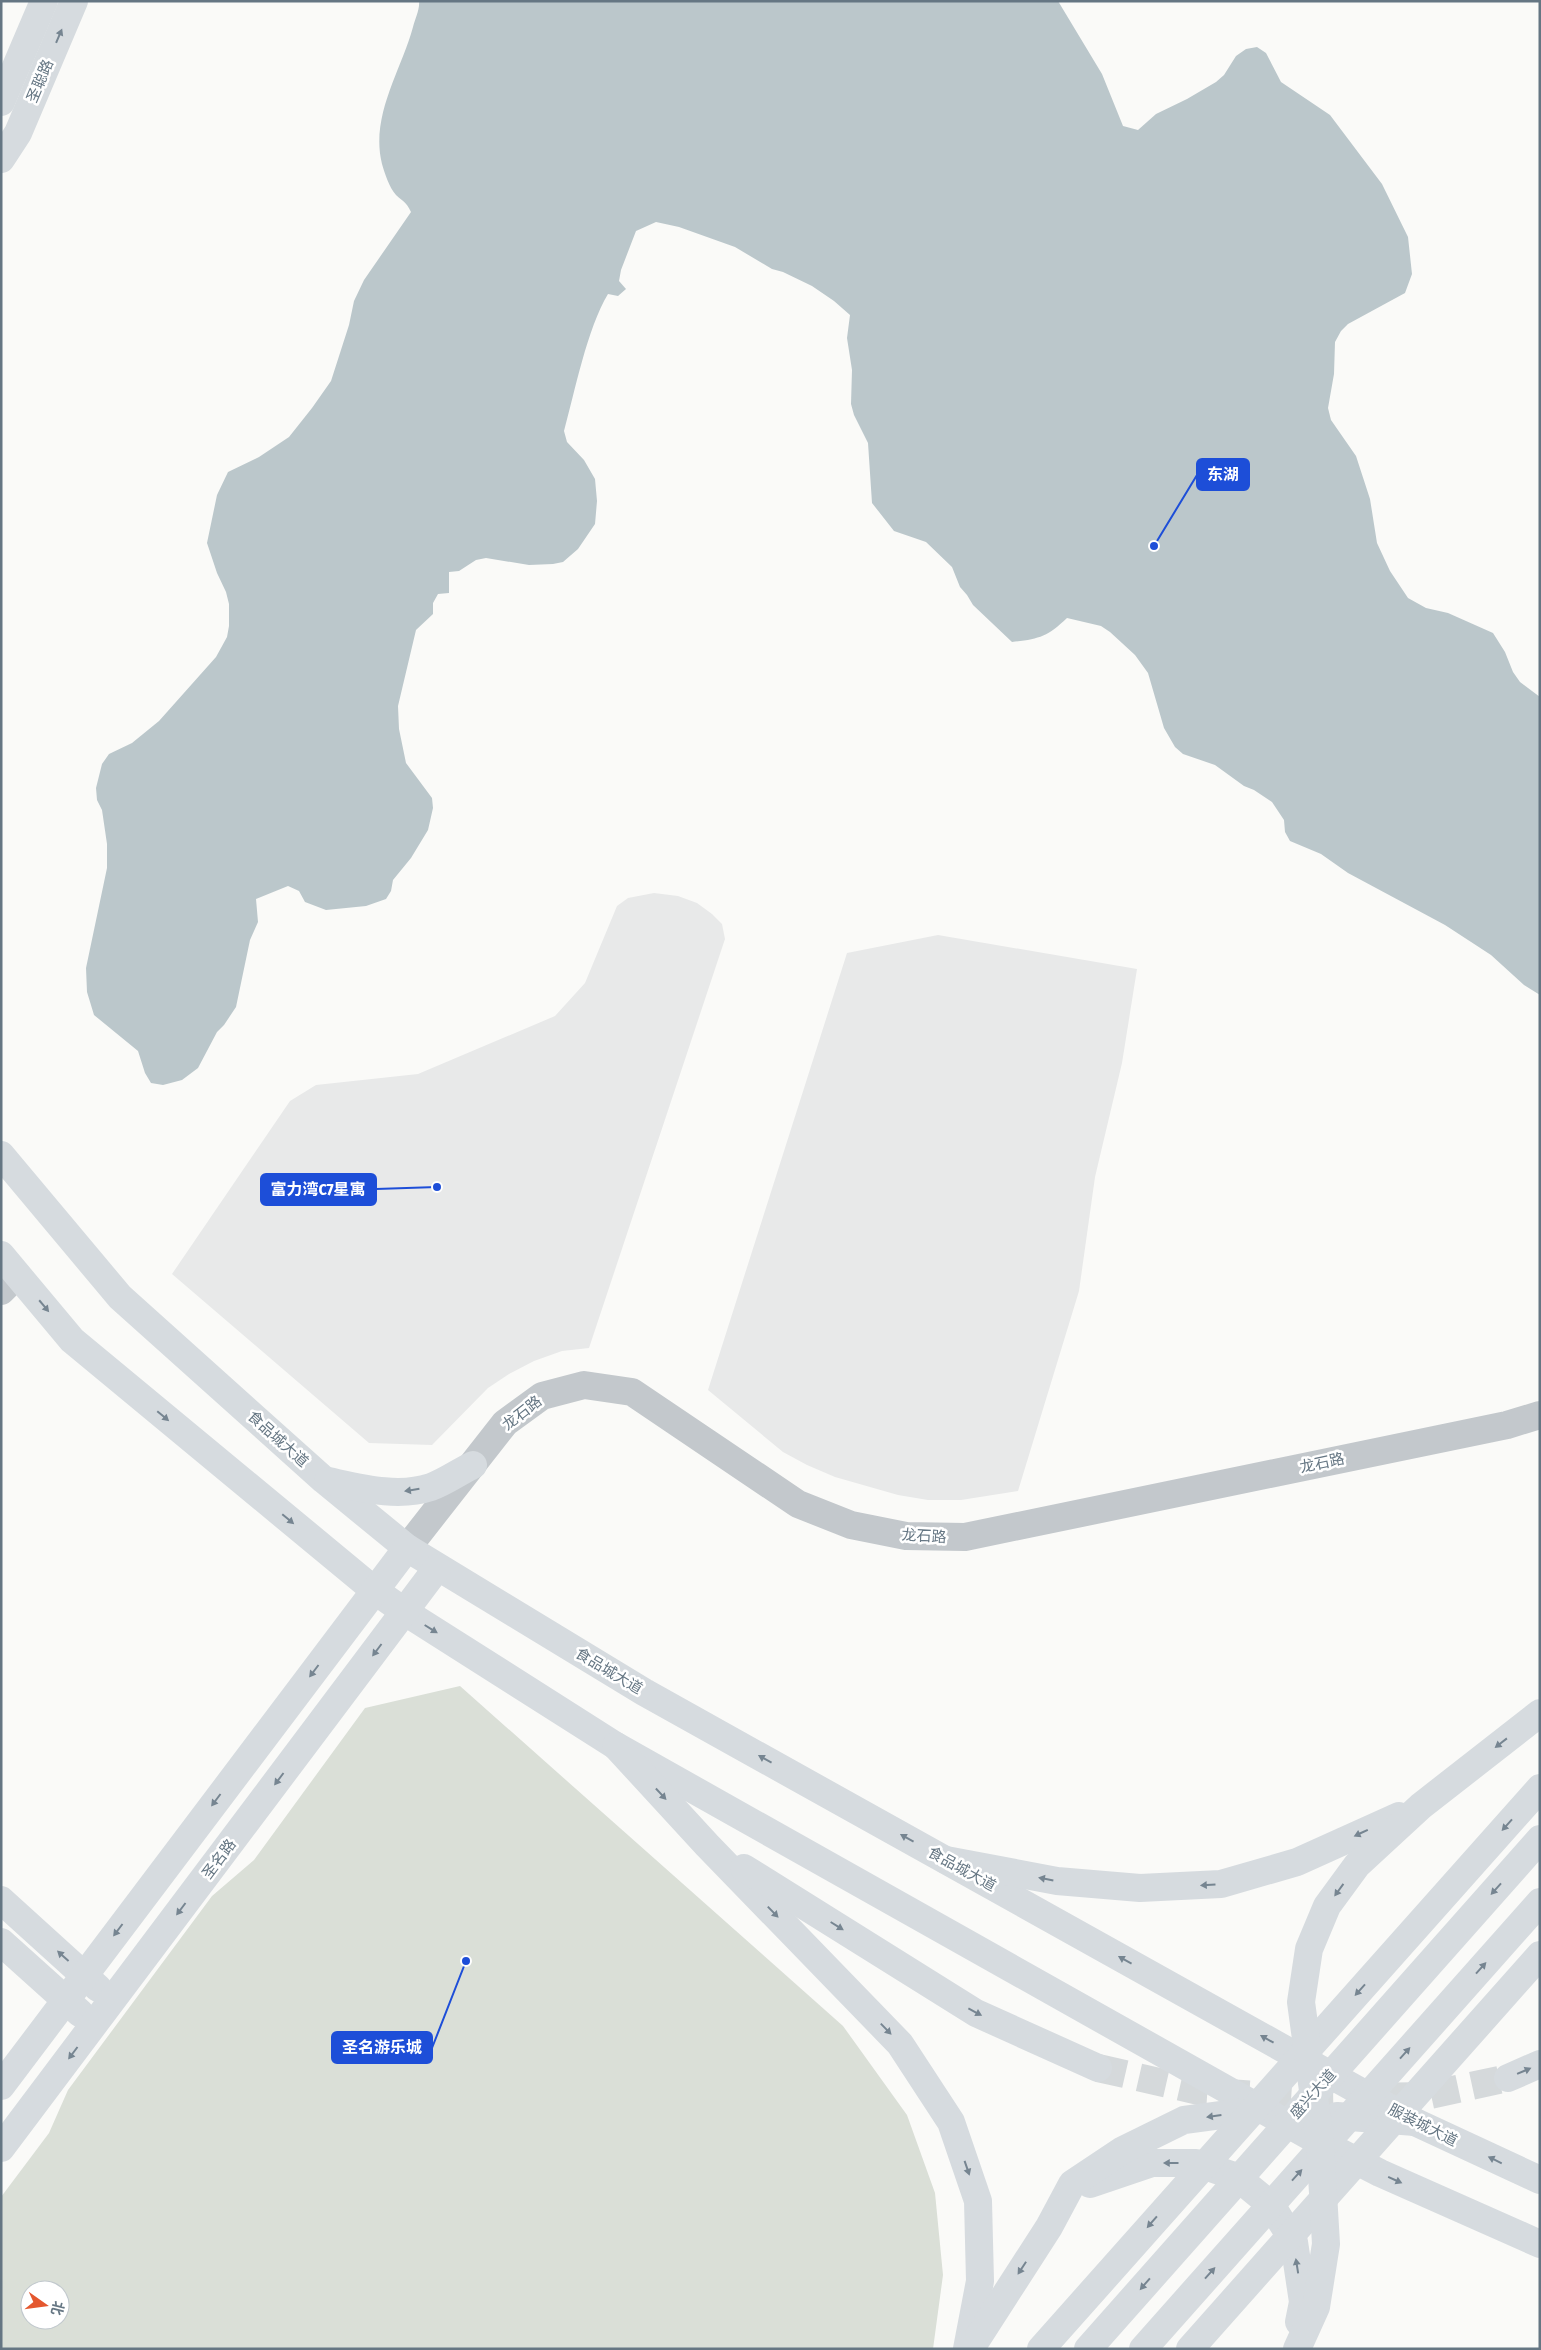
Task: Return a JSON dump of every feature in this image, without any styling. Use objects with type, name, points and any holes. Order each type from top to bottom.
[{"type":"main road","name":"圣聪路","points":[[1,102],[44,1]]},
{"type":"main road","name":"圣聪路","points":[[1,159],[18,133],[74,1]]},
{"type":"main road","name":"食品城大道","points":[[1,1155],[120,1297],[324,1480],[407,1548],[437,1568],[644,1692],[1309,2063]]},
{"type":"main road","points":[[7,1274],[72,1340],[374,1590],[405,1612],[616,1746],[1320,2142],[1380,2173],[1540,2244]]},
{"type":"main road","points":[[324,1480],[368,1489],[398,1492],[431,1487],[472,1465]]},
{"type":"main road","points":[[1,2086],[407,1548]]},
{"type":"main road","name":"圣名路","points":[[1,2148],[437,1568]]},
{"type":"main road","points":[[1296,2349],[1316,2307],[1326,2244],[1320,2142],[1301,2002],[1309,1950],[1328,1906],[1357,1865],[1421,1806],[1540,1712]]},
{"type":"main road","points":[[616,1746],[707,1845],[900,2044],[951,2122],[978,2201],[980,2281],[969,2349]]},
{"type":"main road","points":[[1041,2349],[1540,1788]]},
{"type":"main road","points":[[946,1860],[1057,1881],[1140,1888],[1221,1884],[1297,1862],[1421,1806]]},
{"type":"main road","name":"盛兴大道","points":[[1088,2349],[1540,1839]]},
{"type":"main road","points":[[707,1845],[976,2013],[1098,2068]]},
{"type":"main road","points":[[1,1900],[112,2001]]},
{"type":"main road","points":[[1143,2349],[1540,1902]]},
{"type":"main road","points":[[1,1942],[94,2025]]},
{"type":"main road","points":[[1190,2349],[1540,1955]]},
{"type":"main road","name":"服装城大道","points":[[1309,2063],[1415,2122],[1540,2180]]},
{"type":"main road","points":[[1508,2078],[1540,2064]]},
{"type":"main road","points":[[969,2349],[1049,2226],[1072,2184],[1123,2150],[1184,2120],[1263,2110],[1415,2122]]},
{"type":"main road","points":[[1049,2226],[1091,2184],[1152,2163],[1196,2163],[1237,2177],[1271,2205],[1294,2242],[1303,2302],[1296,2349]]},
{"type":"street","name":"龙石路","points":[[407,1548],[506,1423],[542,1396],[584,1386],[632,1392],[798,1504],[851,1525],[906,1536],[965,1537],[1507,1425],[1540,1415]]},
{"type":"shaded area","points":[[419,1],[1058,1],[1102,74],[1123,126],[1138,130],[1156,114],[1216,82],[1224,75],[1236,56],[1246,49],[1257,47],[1266,53],[1281,82],[1330,115],[1382,184],[1408,237],[1412,274],[1405,293],[1348,324],[1341,331],[1335,342],[1334,374],[1328,408],[1331,420],[1356,456],[1370,499],[1377,543],[1390,571],[1408,598],[1426,608],[1448,613],[1493,633],[1520,682],[1540,697],[1540,995],[1524,985],[1491,955],[1445,925],[1348,873],[1321,854],[1290,841],[1285,832],[1284,820],[1272,802],[1244,786],[1215,765],[1183,754],[1175,747],[1164,728],[1148,673],[1135,655],[1110,632],[1101,626],[1067,618],[1042,636],[1012,642],[973,605],[960,587],[952,567],[926,542],[894,531],[872,503],[868,443],[854,415],[851,404],[852,370],[847,338],[850,315],[812,286],[783,272],[772,269],[735,247],[679,227],[656,222],[636,231],[621,270],[619,281],[626,289],[618,296],[608,294],[601,308],[582,361],[564,431],[567,442],[584,460],[595,479],[597,501],[595,524],[578,549],[563,562],[529,565],[486,558],[476,560],[459,571],[449,572],[449,593],[438,594],[433,603],[433,614],[416,630],[398,706],[399,729],[406,763],[432,798],[433,808],[428,830],[411,858],[393,880],[391,891],[386,899],[366,906],[326,910],[305,902],[299,891],[288,886],[256,899],[258,922],[250,940],[236,1007],[217,1032],[198,1068],[182,1080],[163,1085],[151,1083],[145,1073],[138,1051],[94,1015],[87,992],[86,968],[107,868],[107,844],[102,810],[97,800],[96,788],[102,764],[109,754],[132,743],[159,721],[216,657],[227,637],[229,604],[207,543],[217,495],[228,472],[259,457],[289,437],[331,381],[349,325],[354,301],[364,280],[411,212],[389,184],[382,164],[379,146],[383,111],[408,44],[418,11]]},
{"type":"shaded area","points":[[654,893],[678,896],[697,903],[722,924],[725,939],[589,1348],[562,1351],[534,1361],[509,1374],[488,1388],[432,1445],[369,1443],[172,1274],[290,1101],[316,1085],[418,1074],[555,1016],[585,983],[617,906],[628,898]]},
{"type":"shaded area","points":[[938,935],[1137,969],[1122,1063],[1095,1177],[1079,1291],[1018,1491],[961,1500],[928,1500],[898,1495],[835,1477],[807,1465],[783,1452],[708,1390],[847,953]]},
{"type":"shaded area","points":[[460,1686],[843,2026],[907,2115],[935,2193],[943,2275],[933,2349],[1,2349],[1,2197],[49,2133],[68,2090],[212,1896],[254,1860],[365,1708]]},
{"type":"tunnel","points":[[1098,2068],[1199,2091],[1303,2098],[1425,2096],[1508,2078]]},
{"type":"place","name":"东湖","points":[[1154,546]]},
{"type":"place","name":"富力湾C7星寓","points":[[437,1187]]},
{"type":"place","name":"圣名游乐城","points":[[466,1961]]}]
